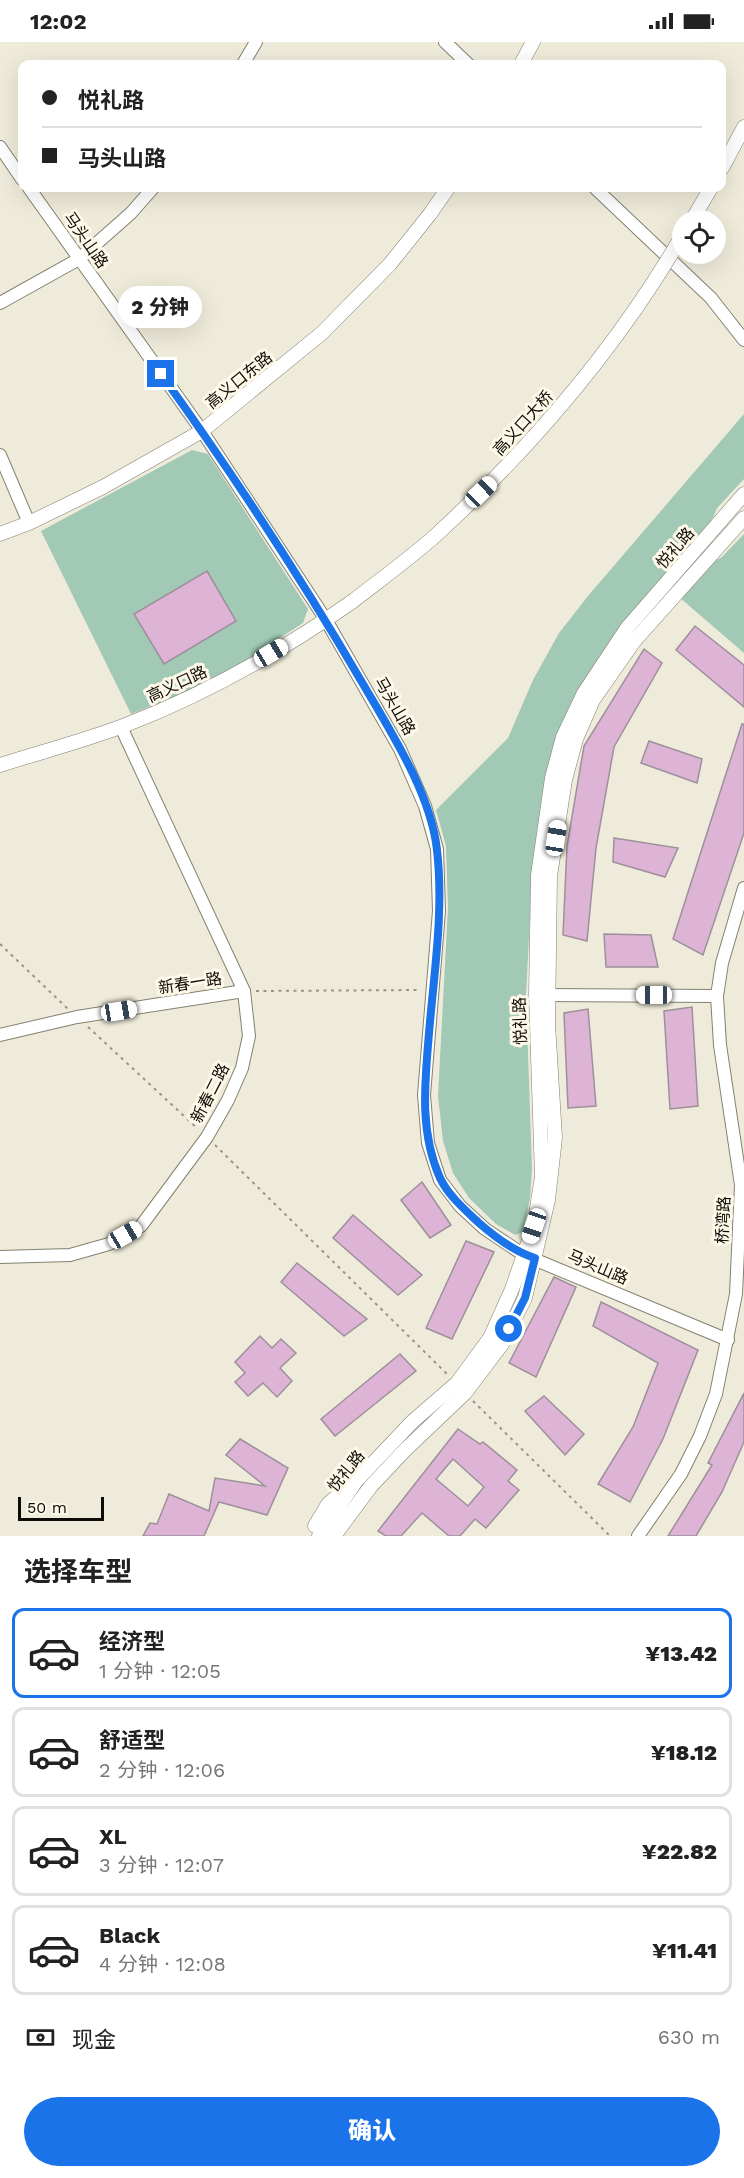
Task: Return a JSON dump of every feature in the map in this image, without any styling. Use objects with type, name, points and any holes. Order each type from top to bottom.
[{"type":"main road","points":[[523,60],[532,42]]},
{"type":"main road","points":[[726,161],[744,127]]},
{"type":"main road","name":"高义口东路","points":[[0,534],[29,523],[103,487],[202,431],[322,333],[390,264],[445,192]]},
{"type":"main road","points":[[698,210],[708,192]]},
{"type":"main road","name":"高义口大桥","points":[[353,601],[433,537],[540,431],[607,351],[653,286],[672,253]]},
{"type":"main road","name":"悦礼路","points":[[334,1536],[371,1486],[502,1344],[525,1298],[529,1256],[548,1200],[555,1138],[542,995],[538,874],[552,778],[563,737],[584,693],[627,628],[744,494]]},
{"type":"main road","name":"悦礼路","points":[[542,995],[550,876],[565,780],[576,739],[593,700],[635,640],[744,518]]},
{"type":"main road","name":"高义口路","points":[[0,765],[121,727],[189,699],[326,620],[353,601]]},
{"type":"main road","name":"悦礼路","points":[[319,1536],[363,1473],[413,1421],[461,1388]]},
{"type":"main road","points":[[345,1536],[405,1450]]},
{"type":"main road","points":[[309,1536],[328,1504],[363,1473]]},
{"type":"street","points":[[245,60],[256,42]]},
{"type":"street","points":[[445,42],[464,60]]},
{"type":"street","points":[[0,147],[18,173]]},
{"type":"street","name":"马头山路","points":[[31,192],[202,431],[326,620],[400,749],[425,806],[437,849],[439,911],[424,1095],[428,1143],[440,1180],[460,1206],[485,1229],[529,1256],[728,1340]]},
{"type":"street","points":[[0,303],[79,259],[131,213],[149,192]]},
{"type":"street","points":[[599,192],[711,298],[744,340]]},
{"type":"street","points":[[0,455],[29,523]]},
{"type":"street","name":"新春二路","points":[[0,1257],[70,1255],[110,1244],[141,1226],[207,1137],[228,1100],[242,1068],[249,1036],[244,991],[121,727]]},
{"type":"street","name":"桥湾路","points":[[638,1536],[681,1474],[700,1436],[716,1394],[736,1294],[741,1185],[720,1045],[717,996],[722,963],[744,888]]},
{"type":"street","name":"新春一路","points":[[0,1035],[77,1017],[244,991]]},
{"type":"street","points":[[542,995],[717,996]]},
{"type":"path","points":[[0,944],[207,1137],[610,1536]]},
{"type":"path","points":[[244,991],[432,990]]},
{"type":"green space","points":[[744,414],[744,479],[717,508],[708,529],[624,624],[532,877],[526,996],[532,1168],[530,1199],[523,1232],[515,1235],[496,1224],[469,1198],[453,1173],[443,1141],[438,1096],[448,908],[446,846],[436,810],[508,738],[533,680],[559,633]]},
{"type":"green space","points":[[192,450],[208,454],[308,609],[303,623],[248,659],[186,692],[131,714],[41,531]]},
{"type":"green space","points":[[744,534],[744,653],[679,597],[709,564],[722,557]]},
{"type":"building","points":[[207,571],[236,621],[164,664],[134,614]]},
{"type":"building","points":[[695,626],[744,665],[744,707],[676,650]]},
{"type":"building","points":[[644,649],[662,663],[614,747],[596,848],[587,941],[563,935],[567,846],[584,746]]},
{"type":"building","points":[[742,724],[744,724],[744,833],[703,955],[673,939]]},
{"type":"building","points":[[649,741],[702,759],[697,783],[641,763]]},
{"type":"building","points":[[614,838],[678,848],[665,877],[613,862]]},
{"type":"building","points":[[604,934],[651,935],[658,967],[606,967]]},
{"type":"building","points":[[692,1007],[698,1106],[670,1109],[664,1011]]},
{"type":"building","points":[[588,1009],[596,1106],[568,1108],[564,1013]]},
{"type":"building","points":[[422,1182],[451,1225],[430,1238],[401,1200]]},
{"type":"building","points":[[353,1215],[422,1275],[398,1295],[333,1238]]},
{"type":"building","points":[[466,1241],[494,1252],[452,1339],[426,1328]]},
{"type":"building","points":[[297,1263],[367,1319],[344,1336],[281,1282]]},
{"type":"building","points":[[554,1277],[576,1287],[536,1377],[509,1363]]},
{"type":"building","points":[[601,1302],[698,1350],[663,1439],[630,1502],[598,1484],[633,1427],[658,1363],[593,1326]]},
{"type":"building","points":[[260,1336],[272,1348],[281,1339],[296,1353],[280,1368],[292,1381],[277,1397],[263,1383],[248,1396],[235,1382],[245,1373],[235,1362]]},
{"type":"building","points":[[400,1354],[416,1371],[335,1436],[321,1419]]},
{"type":"building","points":[[744,1393],[744,1442],[722,1492],[696,1536],[668,1536],[712,1465],[708,1463]]},
{"type":"building","points":[[544,1396],[584,1434],[565,1455],[525,1411]]},
{"type":"building","points":[[458,1429],[480,1444],[483,1442],[517,1470],[508,1481],[519,1490],[486,1528],[475,1519],[460,1536],[449,1536],[422,1513],[401,1536],[386,1536],[378,1531]],"holes":[[[453,1459],[484,1487],[468,1506],[436,1479]]]},
{"type":"building","points":[[240,1439],[288,1468],[267,1515],[219,1502],[204,1536],[143,1536],[150,1523],[157,1524],[169,1494],[209,1511],[215,1478],[265,1486],[226,1455]]},
{"type":"route","points":[[161,374],[202,431],[326,620],[400,749],[425,806],[437,849],[439,911],[424,1095],[428,1143],[440,1180],[460,1206],[485,1229],[524,1255],[535,1258],[525,1298],[509,1329]]}]
